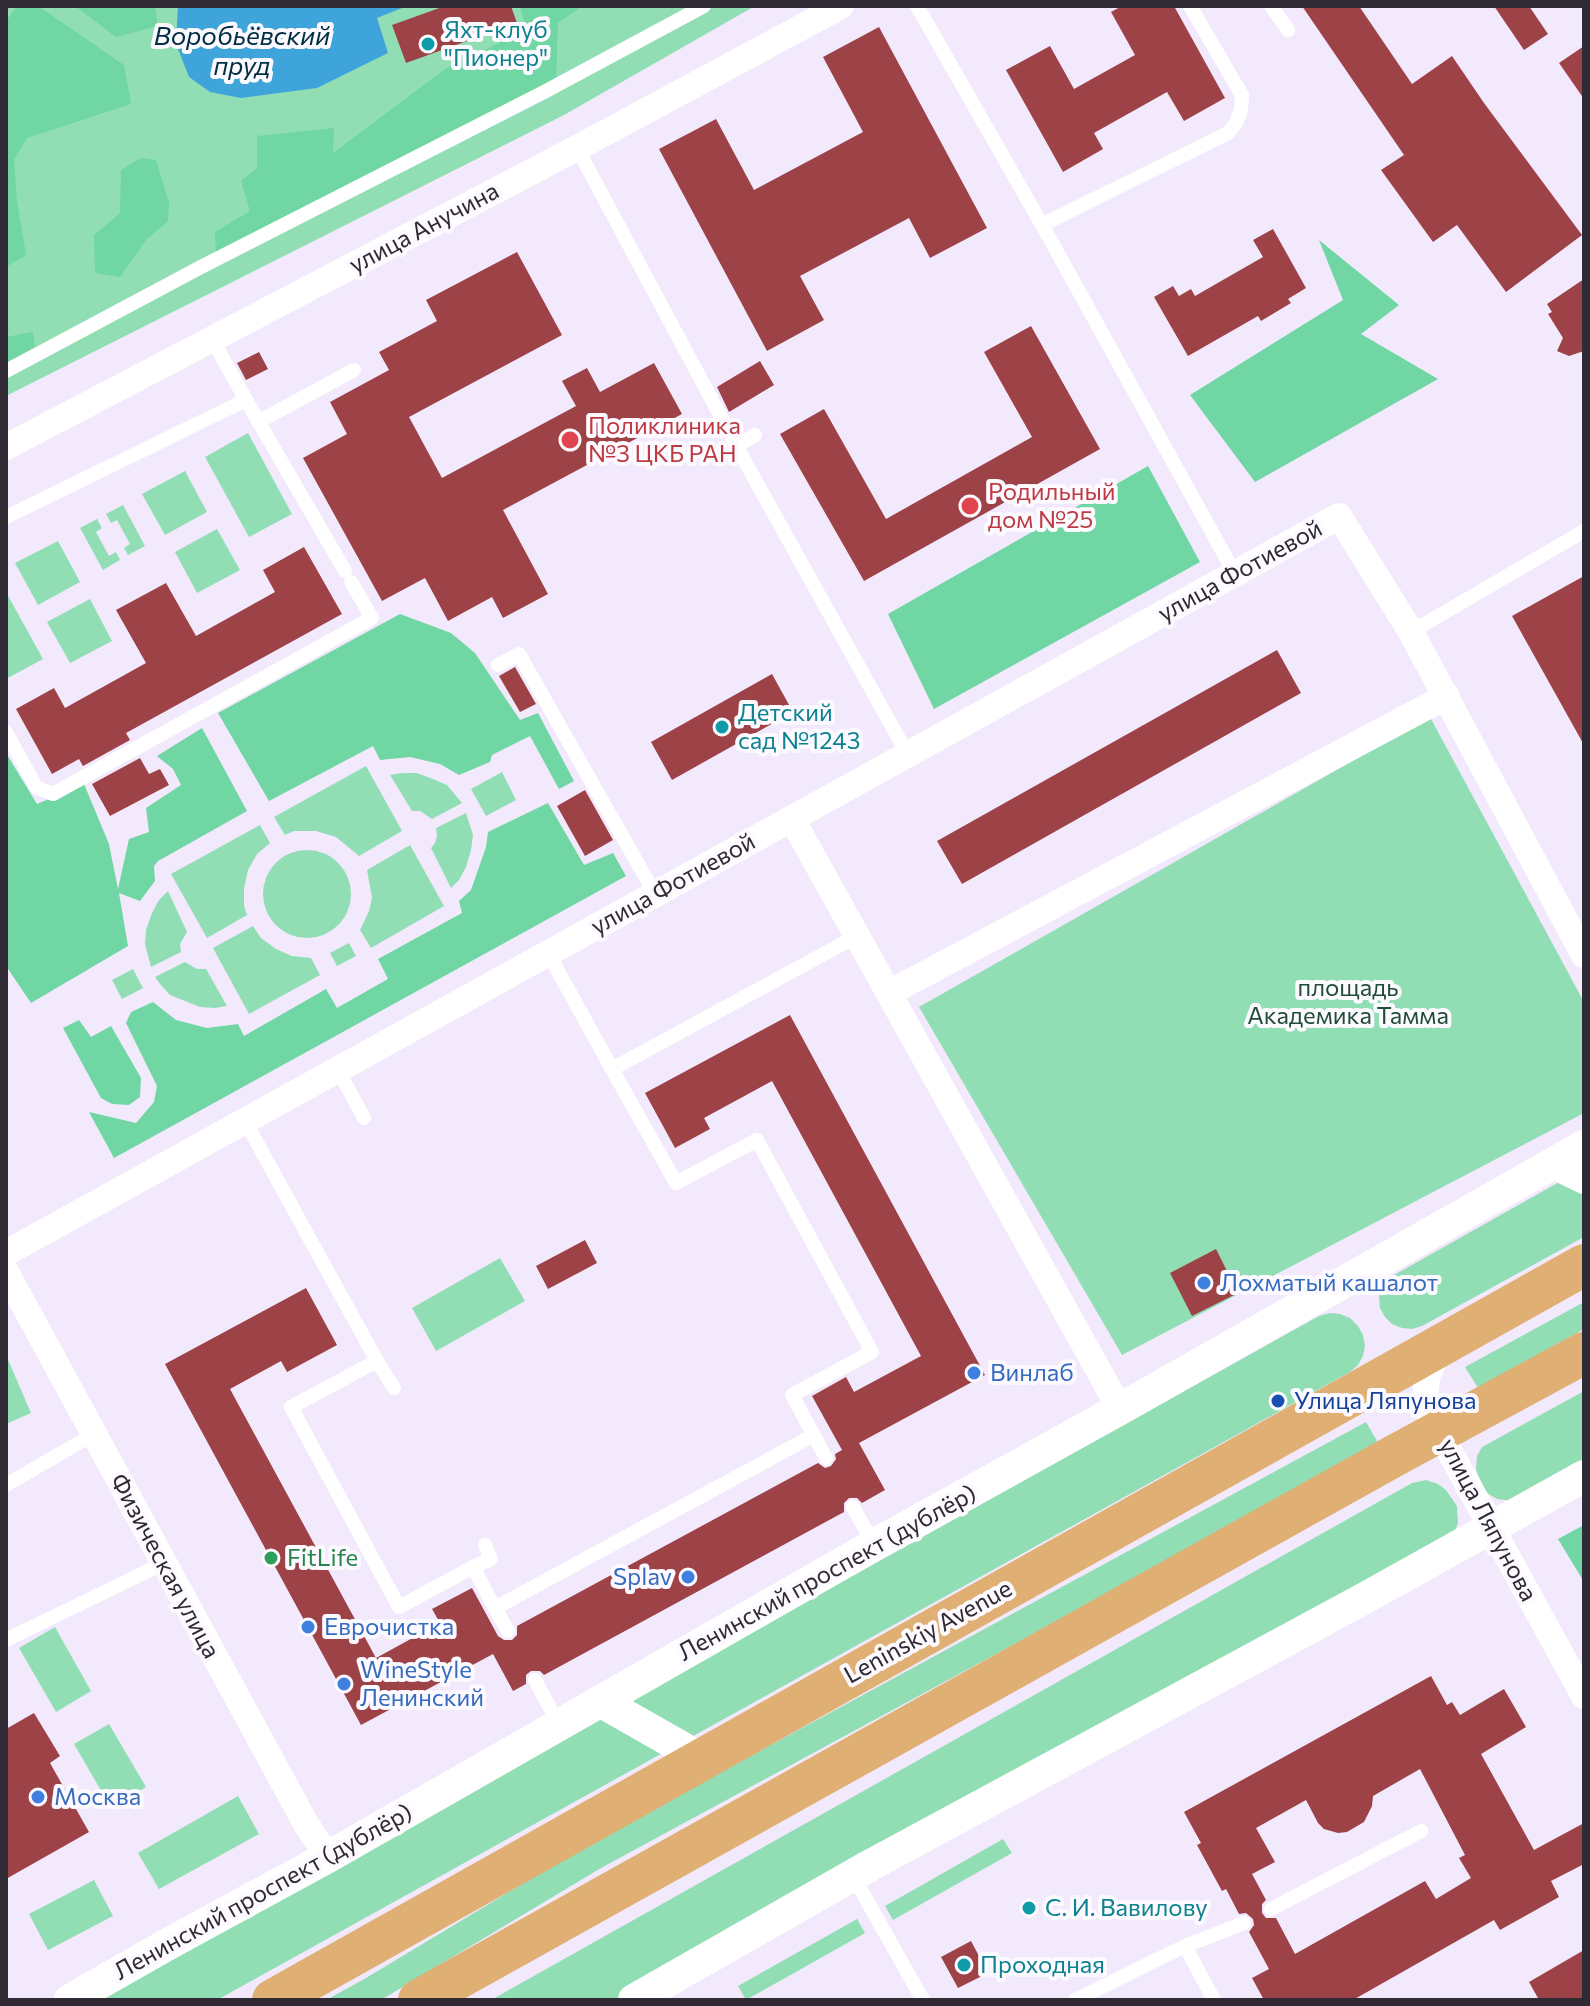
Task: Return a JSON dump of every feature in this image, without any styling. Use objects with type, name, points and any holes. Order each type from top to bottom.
[{"type":"main road","name":"Leninskiy Avenue","points":[[273,2000],[1584,1265]]},
{"type":"main road","points":[[419,2000],[1584,1353]]},
{"type":"street","name":"улица Анучина","points":[[6,447],[841,6]]},
{"type":"street","name":"улица Фотиевой","points":[[6,1253],[1339,516],[1411,632]]},
{"type":"street","points":[[1411,632],[1584,955]]},
{"type":"street","points":[[889,993],[1447,696]]},
{"type":"street","points":[[792,819],[1120,1409]]},
{"type":"street","name":"Ленинский проспект (дублёр)","points":[[70,2000],[1584,1146]]},
{"type":"street","points":[[1549,1164],[1584,1181]]},
{"type":"street","name":"Физическая улица","points":[[6,1272],[306,1824],[328,1857]]},
{"type":"street","name":"улица Ляпунова","points":[[1450,1342],[1436,1357],[1428,1374],[1425,1394],[1428,1412],[1584,1696]]},
{"type":"street","points":[[634,2000],[853,1876],[1584,1476]]},
{"type":"street","points":[[600,1701],[702,1759]]},
{"type":"lane","points":[[6,371],[704,6]]},
{"type":"lane","points":[[917,6],[1235,574]]},
{"type":"lane","points":[[1042,225],[1228,133],[1236,123],[1242,95],[1190,6]]},
{"type":"lane","points":[[1271,6],[1288,30]]},
{"type":"lane","points":[[577,148],[908,755]]},
{"type":"lane","points":[[6,732],[36,787],[53,794],[372,618],[212,339]]},
{"type":"lane","points":[[258,422],[354,370]]},
{"type":"lane","points":[[6,517],[246,400]]},
{"type":"lane","points":[[737,446],[755,435]]},
{"type":"lane","points":[[1411,632],[1584,531]]},
{"type":"lane","points":[[498,665],[519,654],[655,894]]},
{"type":"lane","points":[[612,1069],[857,936]]},
{"type":"lane","points":[[548,953],[676,1183],[757,1140],[872,1352],[792,1395],[826,1458]]},
{"type":"lane","points":[[338,1070],[364,1118]]},
{"type":"lane","points":[[245,1121],[394,1388]]},
{"type":"lane","points":[[377,1361],[291,1407],[399,1607],[491,1559],[485,1545]]},
{"type":"lane","points":[[6,1485],[94,1434]]},
{"type":"lane","points":[[495,1608],[814,1435]]},
{"type":"lane","points":[[853,1507],[874,1545]]},
{"type":"lane","points":[[6,1640],[164,1563]]},
{"type":"lane","points":[[473,1567],[508,1631]]},
{"type":"lane","points":[[535,1680],[559,1725]]},
{"type":"lane","points":[[1271,1909],[1421,1831]]},
{"type":"lane","points":[[853,1876],[923,2000]]},
{"type":"lane","points":[[1075,2000],[1185,1946],[1244,1923]]},
{"type":"lane","points":[[1185,1946],[1214,2000]]},
{"type":"green space","points":[[6,6],[755,6],[564,115],[6,396]]},
{"type":"green space","points":[[17,6],[38,6],[124,65],[131,104],[27,138],[14,160],[26,255],[6,267],[6,21]]},
{"type":"green space","points":[[75,6],[155,6],[158,26],[116,37]]},
{"type":"green space","points":[[520,6],[582,6],[558,23],[556,81],[216,255],[215,232],[250,211],[241,181],[257,168],[257,136],[334,128],[333,153],[445,69],[526,30]]},
{"type":"green space","points":[[141,158],[156,160],[169,203],[168,221],[146,240],[120,277],[95,273],[94,235],[120,213],[121,170]]},
{"type":"green space","points":[[1319,240],[1399,305],[1361,334],[1438,379],[1255,482],[1190,395],[1343,300]]},
{"type":"green space","points":[[33,332],[35,347],[6,363],[6,337]]},
{"type":"green space","points":[[248,433],[292,514],[249,537],[205,457]]},
{"type":"green space","points":[[1148,466],[1200,562],[934,709],[888,614]]},
{"type":"green space","points":[[185,471],[207,512],[165,535],[142,494]]},
{"type":"green space","points":[[123,505],[145,546],[128,555],[124,548],[130,544],[117,520],[111,523],[106,514]]},
{"type":"green space","points":[[97,519],[102,528],[96,532],[109,556],[116,552],[120,560],[103,570],[80,528]]},
{"type":"green space","points":[[217,529],[240,570],[197,593],[175,552]]},
{"type":"green space","points":[[58,541],[80,582],[38,605],[15,563]]},
{"type":"green space","points":[[6,592],[43,659],[6,679]]},
{"type":"green space","points":[[90,599],[112,641],[70,663],[47,622]]},
{"type":"green space","points":[[400,614],[451,633],[475,653],[520,720],[538,713],[574,781],[559,789],[530,736],[492,755],[490,762],[459,775],[440,764],[410,757],[380,760],[373,746],[269,801],[218,713]]},
{"type":"green space","name":"площадь Академика Тамма","points":[[1430,717],[1584,1002],[1584,1113],[1122,1355],[919,1007]]},
{"type":"green space","points":[[202,728],[247,811],[158,861],[154,866],[155,881],[140,901],[119,893],[128,946],[31,1003],[6,966],[6,753],[37,804],[84,784],[109,844],[118,889],[129,839],[149,832],[146,808],[181,785],[173,769],[157,756]]},
{"type":"green space","points":[[366,766],[402,831],[359,856],[336,837],[316,831],[294,831],[285,835],[274,817]]},
{"type":"green space","points":[[502,772],[516,800],[486,816],[471,789]]},
{"type":"green space","points":[[417,773],[447,785],[462,803],[432,819],[420,811],[412,811],[390,775]]},
{"type":"green space","points":[[548,803],[584,865],[613,853],[626,876],[114,1158],[89,1112],[136,1123],[154,1102],[157,1086],[126,1023],[131,1012],[153,1002],[176,1020],[207,1028],[238,1024],[244,1036],[326,989],[337,1008],[388,979],[378,959],[462,913],[459,901],[471,890],[488,832]]},
{"type":"green space","points":[[466,813],[473,835],[471,850],[466,867],[451,888],[431,848],[437,836],[436,828]]},
{"type":"green space","points":[[260,825],[270,843],[257,854],[248,870],[244,888],[247,915],[207,938],[171,874]]},
{"type":"green space","points":[[410,845],[444,906],[371,948],[360,930],[372,898],[367,870]]},
{"type":"green space","points":[[307,850],[324,853],[338,863],[348,877],[351,894],[348,911],[338,925],[324,935],[307,938],[290,935],[276,925],[266,911],[263,894],[266,877],[276,863],[290,853]]},
{"type":"green space","points":[[168,891],[187,932],[180,944],[181,952],[151,967],[145,944],[146,930],[159,900]]},
{"type":"green space","points":[[253,926],[261,938],[276,949],[292,956],[311,958],[320,975],[249,1014],[213,948]]},
{"type":"green space","points":[[349,943],[356,956],[337,966],[330,953]]},
{"type":"green space","points":[[185,962],[197,969],[206,969],[227,1006],[200,1007],[170,995],[155,977]]},
{"type":"green space","points":[[133,969],[143,988],[122,999],[112,980]]},
{"type":"green space","points":[[79,1020],[91,1037],[111,1026],[141,1078],[140,1097],[129,1105],[112,1104],[101,1098],[63,1028]]},
{"type":"green space","points":[[1584,1168],[1584,1237],[1422,1326],[1402,1328],[1385,1317],[1379,1297],[1387,1279]]},
{"type":"green space","points":[[500,1258],[525,1301],[436,1351],[412,1308]]},
{"type":"green space","points":[[1584,1302],[1584,1329],[1478,1388],[1465,1367]]},
{"type":"green space","points":[[1330,1313],[1350,1318],[1363,1335],[1363,1356],[1350,1372],[217,2000],[92,2000],[1319,1316]]},
{"type":"green space","points":[[6,1355],[31,1413],[6,1424]]},
{"type":"green space","points":[[1584,1391],[1584,1463],[1513,1501],[1497,1499],[1485,1492],[1476,1470],[1477,1456],[1482,1447]]},
{"type":"green space","points":[[1366,1422],[1380,1446],[601,1868],[381,2000],[326,2000],[590,1843]]},
{"type":"green space","points":[[1426,1480],[1446,1490],[1457,1506],[1458,1522],[1454,1535],[623,2000],[491,2000],[1412,1483]]},
{"type":"green space","points":[[1584,1525],[1584,1582],[1558,1539]]},
{"type":"green space","points":[[55,1627],[91,1691],[56,1712],[19,1648]]},
{"type":"green space","points":[[109,1724],[146,1787],[111,1808],[74,1744]]},
{"type":"green space","points":[[238,1796],[259,1834],[159,1889],[138,1853]]},
{"type":"green space","points":[[1003,1839],[1012,1853],[893,1920],[885,1906]]},
{"type":"green space","points":[[94,1880],[113,1916],[48,1950],[29,1914]]},
{"type":"green space","points":[[857,1919],[865,1933],[746,2000],[738,1986]]},
{"type":"water","name":"Воробьёвский пруд","points":[[178,6],[407,6],[377,18],[388,53],[317,88],[241,98],[210,92],[189,77],[176,44]]},
{"type":"building","name":"Яхт-клуб \"Пионер\"","points":[[445,6],[511,6],[517,23],[406,63],[392,25]]},
{"type":"building","points":[[1122,6],[1174,6],[1225,98],[1184,121],[1167,92],[1094,133],[1103,149],[1063,172],[1006,70],[1050,46],[1074,89],[1135,55],[1111,12]]},
{"type":"building","points":[[1302,6],[1359,6],[1412,84],[1452,56],[1582,235],[1506,292],[1457,225],[1433,242],[1381,170],[1404,155]]},
{"type":"building","points":[[1494,6],[1529,6],[1548,34],[1524,50]]},
{"type":"building","points":[[879,27],[987,228],[930,258],[909,218],[800,276],[824,320],[767,351],[659,149],[716,119],[754,190],[863,132],[823,57]]},
{"type":"building","points":[[1584,46],[1584,99],[1559,63]]},
{"type":"building","points":[[1273,229],[1306,288],[1288,299],[1291,303],[1261,321],[1258,316],[1188,356],[1154,297],[1173,286],[1179,296],[1191,289],[1195,296],[1263,257],[1253,240]]},
{"type":"building","points":[[517,252],[562,335],[409,417],[442,478],[576,406],[562,381],[587,368],[600,392],[654,363],[682,414],[503,510],[548,594],[503,618],[492,597],[448,621],[425,578],[382,601],[303,458],[347,434],[330,402],[389,370],[379,352],[437,321],[426,300]]},
{"type":"building","points":[[1584,279],[1584,351],[1569,356],[1557,351],[1563,338],[1548,314],[1552,312],[1547,304]]},
{"type":"building","points":[[1031,326],[1100,449],[864,581],[780,434],[824,409],[886,519],[1032,437],[984,352]]},
{"type":"building","points":[[259,352],[268,369],[246,380],[237,363]]},
{"type":"building","points":[[760,361],[774,385],[729,412],[717,387]]},
{"type":"building","points":[[304,547],[342,614],[126,733],[130,740],[83,766],[79,759],[52,774],[16,709],[54,688],[65,708],[146,663],[116,610],[166,583],[196,636],[275,592],[263,570]]},
{"type":"building","points":[[1584,576],[1584,745],[1512,616]]},
{"type":"building","points":[[1277,650],[1301,693],[962,884],[937,841]]},
{"type":"building","points":[[515,667],[536,704],[520,712],[499,676]]},
{"type":"building","name":"Детский сад №1243","points":[[772,674],[793,712],[672,780],[651,742]]},
{"type":"building","points":[[140,758],[149,774],[160,769],[169,785],[110,816],[92,784]]},
{"type":"building","points":[[585,790],[613,840],[585,856],[557,806]]},
{"type":"building","points":[[790,1015],[985,1375],[859,1443],[885,1490],[862,1503],[857,1498],[849,1498],[844,1503],[844,1512],[544,1675],[540,1671],[531,1671],[526,1675],[526,1684],[513,1691],[493,1654],[361,1725],[165,1364],[306,1288],[337,1345],[287,1372],[281,1361],[230,1389],[376,1658],[440,1623],[432,1609],[472,1588],[498,1636],[512,1640],[517,1635],[517,1626],[818,1463],[825,1468],[831,1466],[836,1459],[835,1454],[842,1450],[812,1396],[846,1377],[854,1392],[921,1356],[772,1081],[704,1118],[710,1129],[675,1148],[645,1093]]},
{"type":"building","points":[[585,1240],[597,1263],[548,1289],[536,1266]]},
{"type":"building","name":"Лохматый кашалот","points":[[1216,1249],[1238,1293],[1192,1316],[1170,1273]]},
{"type":"building","points":[[1431,1676],[1447,1705],[1452,1702],[1460,1715],[1504,1689],[1526,1727],[1481,1754],[1534,1850],[1584,1823],[1584,1864],[1551,1881],[1559,1897],[1500,1930],[1494,1920],[1353,2000],[1264,2000],[1252,1978],[1269,1969],[1249,1932],[1254,1925],[1253,1919],[1246,1913],[1239,1914],[1226,1889],[1222,1891],[1197,1845],[1201,1843],[1184,1812]],"holes":[[[1420,1769],[1465,1855],[1459,1858],[1471,1878],[1436,1899],[1425,1881],[1295,1954],[1276,1918],[1266,1918],[1262,1913],[1262,1904],[1266,1900],[1252,1874],[1275,1862],[1256,1828],[1306,1800],[1324,1829],[1347,1832],[1364,1822],[1373,1796]]]},
{"type":"building","name":"Москва","points":[[34,1713],[60,1756],[50,1763],[89,1832],[6,1879],[6,1729]]},
{"type":"building","name":"Проходная","points":[[971,1941],[988,1973],[958,1988],[941,1957]]},
{"type":"building","points":[[1584,1950],[1584,2000],[1539,2000],[1529,1982]]},
{"type":"place","name":"Яхт-клуб \"Пионер\"","points":[[428,44]]},
{"type":"place","name":"Поликлиника №3 ЦКБ РАН","points":[[570,440]]},
{"type":"place","name":"Родильный дом №25","points":[[970,506]]},
{"type":"place","name":"Детский сад №1243","points":[[722,727]]},
{"type":"place","name":"Лохматый кашалот","points":[[1204,1283]]},
{"type":"place","name":"Винлаб","points":[[974,1373]]},
{"type":"place","name":"Улица Ляпунова","points":[[1278,1401]]},
{"type":"place","name":"FitLife","points":[[271,1558]]},
{"type":"place","name":"Splav","points":[[688,1577]]},
{"type":"place","name":"Еврочистка","points":[[308,1627]]},
{"type":"place","name":"WineStyle Ленинский","points":[[344,1684]]},
{"type":"place","name":"Москва","points":[[38,1797]]},
{"type":"place","name":"С. И. Вавилову","points":[[1029,1908]]},
{"type":"place","name":"Проходная","points":[[964,1965]]}]
